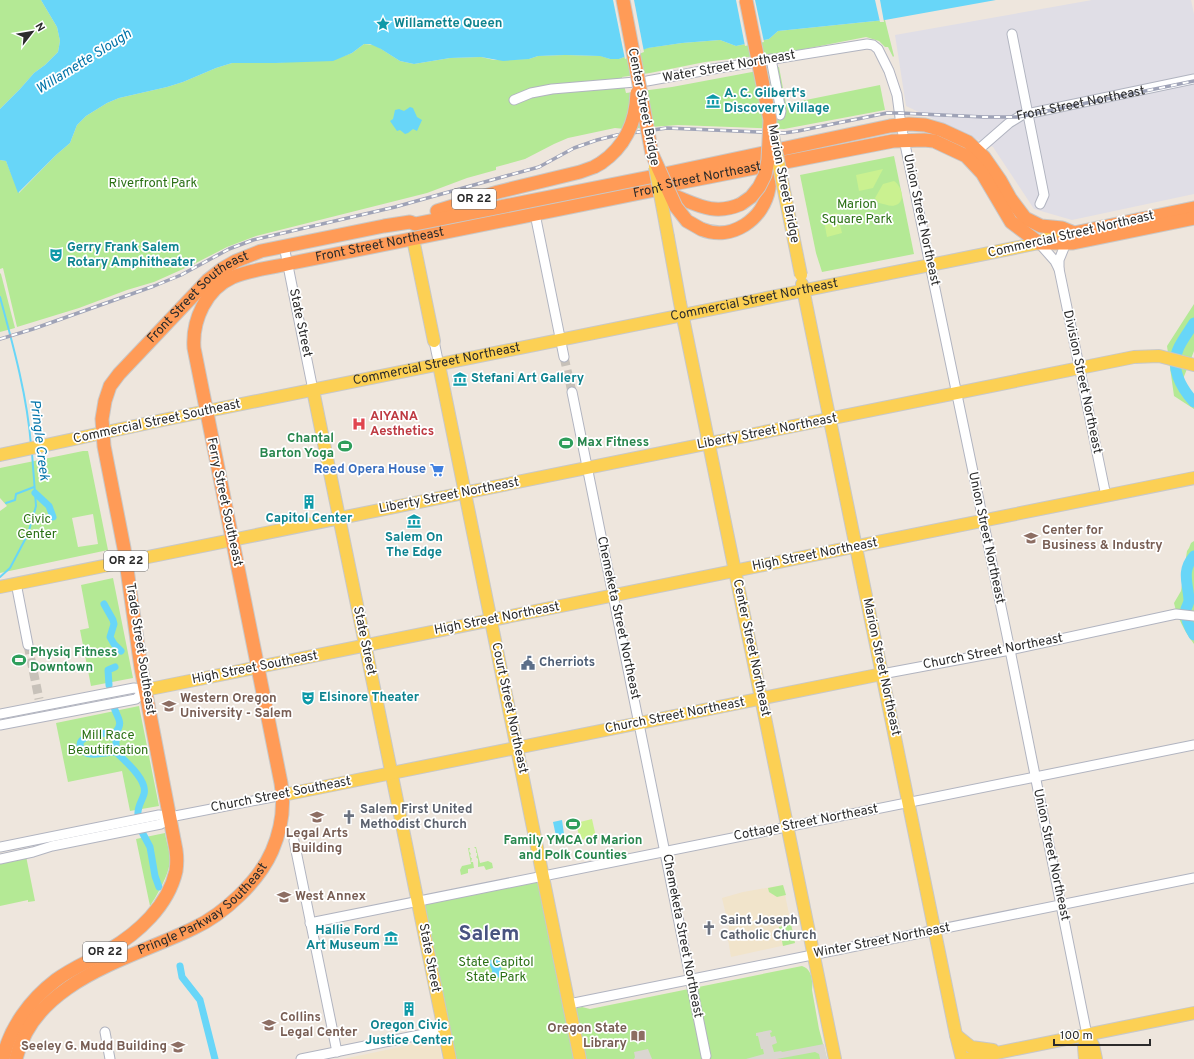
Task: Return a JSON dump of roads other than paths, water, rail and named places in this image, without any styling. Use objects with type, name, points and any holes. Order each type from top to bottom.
[{"type":"highway","name":"Center Street Bridge","points":[[622,0],[652,154]]},
{"type":"highway","name":"Marion Street Bridge","points":[[746,0],[775,117]]},
{"type":"highway","name":"OR 22","points":[[410,222],[415,217],[498,192],[580,172],[601,163],[615,151],[631,129],[636,101],[637,73]]},
{"type":"highway","name":"OR 22","points":[[655,190],[677,196],[708,209],[725,210],[748,200],[756,192],[765,175],[775,117]]},
{"type":"highway","name":"Front Street Northeast","points":[[284,246],[410,222],[416,224],[901,125],[925,125],[942,130],[957,136],[978,150],[992,167],[1010,198],[1026,218],[1041,226],[1062,228],[1070,238]]},
{"type":"highway","name":"Front Street Northeast","points":[[288,264],[655,190],[668,186],[904,140],[934,141],[966,156],[982,173],[1011,222],[1039,243]]},
{"type":"highway","points":[[957,151],[978,150]]},
{"type":"highway","points":[[652,154],[676,207],[687,221],[701,230],[711,233],[724,233],[739,229],[752,220],[759,212],[766,197],[769,181],[768,166]]},
{"type":"highway","name":"Commercial Street Northeast","points":[[1194,208],[1070,238],[1073,243],[1194,218]]},
{"type":"highway","points":[[1039,243],[1070,238]]},
{"type":"highway","name":"Front Street Southeast","points":[[124,368],[208,280],[222,269],[250,255],[284,246]]},
{"type":"highway","name":"Ferry Street Southeast","points":[[283,795],[199,377],[193,339],[198,314],[213,293],[222,284],[244,273],[288,264]]},
{"type":"highway","name":"Trade Street Southeast","points":[[124,368],[110,386],[105,401],[102,426],[126,561],[145,690],[170,818]]},
{"type":"highway","name":"Pringle Parkway Southeast","points":[[16,1059],[22,1040],[33,1021],[46,1006],[75,982],[196,927],[242,894],[269,859],[280,828],[283,809],[283,795]]},
{"type":"highway","name":"Pringle Parkway Southeast","points":[[3,1059],[4,1052],[14,1029],[24,1013],[38,996],[56,980],[128,938],[142,926],[158,908],[168,892],[176,871],[176,850],[170,818]]},
{"type":"main road","name":"Marion Street Bridge","points":[[775,117],[801,275]]},
{"type":"main road","name":"Center Street Bridge","points":[[652,154],[668,237]]},
{"type":"main road","name":"Center Street Northeast","points":[[668,237],[678,316],[709,443],[835,1059]]},
{"type":"main road","name":"Court Street Northeast","points":[[413,239],[434,341]]},
{"type":"main road","name":"Commercial Street Northeast","points":[[313,390],[439,365],[563,349],[644,323],[1039,243]]},
{"type":"main road","name":"Marion Street Northeast","points":[[801,275],[934,930],[962,1059]]},
{"type":"main road","name":"Liberty Street Northeast","points":[[0,587],[1134,357],[1150,355],[1167,357],[1192,364]]},
{"type":"main road","name":"Court Street Northeast","points":[[439,365],[580,1059]]},
{"type":"main road","name":"Commercial Street Southeast","points":[[0,455],[87,436],[102,426],[206,412],[313,390]]},
{"type":"main road","name":"State Street","points":[[313,390],[450,1059]]},
{"type":"main road","name":"High Street Northeast","points":[[365,646],[1194,478]]},
{"type":"main road","points":[[478,623],[486,596]]},
{"type":"main road","name":"High Street Southeast","points":[[145,690],[365,646]]},
{"type":"main road","name":"Church Street Northeast","points":[[391,773],[882,674]]},
{"type":"main road","name":"Church Street Southeast","points":[[283,795],[391,773]]},
{"type":"main road","points":[[967,1059],[1194,1013]]},
{"type":"main road","points":[[956,1035],[971,1047],[1008,1051]]},
{"type":"main road","name":"Union Street Northeast","points":[[1085,1059],[1084,1047],[1087,1035]]},
{"type":"main road","name":"Union Street Northeast","points":[[1087,1035],[1096,1059]]},
{"type":"street","points":[[1012,34],[1044,195],[1040,204]]},
{"type":"street","name":"Water Street Northeast","points":[[514,100],[527,94],[552,89],[647,81],[771,59],[867,44],[873,45]]},
{"type":"street","name":"Union Street Northeast","points":[[873,45],[878,49],[894,86],[982,521],[1010,650],[1034,777],[1087,1035]]},
{"type":"street","points":[[771,59],[781,111],[775,117]]},
{"type":"street","name":"Front Street Northeast","points":[[978,150],[1008,123],[1018,117],[1194,79]]},
{"type":"street","points":[[535,214],[563,349]]},
{"type":"street","points":[[1058,269],[1059,260],[1070,238]]},
{"type":"street","points":[[1039,243],[1055,261],[1058,269]]},
{"type":"street","name":"State Street","points":[[284,246],[313,390]]},
{"type":"street","name":"Division Street Northeast","points":[[1058,269],[1106,496]]},
{"type":"street","name":"Court Street Northeast","points":[[434,341],[439,365]]},
{"type":"street","name":"Chemeketa Street Northeast","points":[[572,392],[706,1056]]},
{"type":"street","points":[[20,582],[19,597],[28,645]]},
{"type":"street","name":"Church Street Northeast","points":[[882,674],[1010,650],[1176,614],[1194,616]]},
{"type":"street","name":"High Street Southeast","points":[[0,714],[39,703],[134,688],[145,690]]},
{"type":"street","name":"High Street Southeast","points":[[0,725],[136,699],[145,690]]},
{"type":"street","name":"Cottage Street Northeast","points":[[310,923],[1194,745]]},
{"type":"street","name":"Church Street Southeast","points":[[0,847],[158,816],[170,818],[283,795]]},
{"type":"street","name":"Church Street Southeast","points":[[0,858],[161,824],[170,818]]},
{"type":"street","points":[[294,841],[337,1052]]},
{"type":"street","name":"Winter Street Northeast","points":[[569,1004],[1194,878]]},
{"type":"street","points":[[300,1059],[444,1030]]},
{"type":"street","points":[[105,1032],[110,1059]]},
{"type":"water","name":"Willamette Slough","points":[[41,0],[996,0],[885,20],[778,31],[769,39],[736,46],[720,40],[682,43],[648,48],[619,59],[610,59],[600,56],[565,55],[538,56],[529,59],[503,61],[481,57],[450,58],[414,64],[400,61],[381,49],[370,44],[364,44],[352,53],[333,61],[232,63],[183,82],[119,98],[107,103],[86,116],[77,125],[70,143],[18,193],[6,161],[0,160],[0,109],[34,73],[45,65],[58,52],[60,41],[57,27]]},
{"type":"water","points":[[410,107],[413,108],[417,117],[422,120],[417,131],[413,129],[405,134],[400,130],[397,131],[390,121],[393,119],[395,110],[399,109],[404,111]]},
{"type":"water","points":[[562,820],[564,834],[556,836],[553,822]]},
{"type":"water","points":[[500,958],[504,976],[492,979],[492,970],[488,961]]},
{"type":"waterway","name":"Pringle Creek","points":[[0,297],[23,389],[31,445]]},
{"type":"waterway","points":[[1194,323],[1179,347],[1175,362],[1181,384],[1194,402]]},
{"type":"waterway","name":"Pringle Creek","points":[[0,577],[10,568],[28,534],[36,506],[32,453]]},
{"type":"waterway","points":[[6,503],[15,500],[16,494],[34,487]]},
{"type":"waterway","points":[[35,493],[49,506],[53,517]]},
{"type":"waterway","points":[[1194,556],[1186,572],[1189,600],[1186,609],[1186,616],[1190,629],[1194,635]]},
{"type":"waterway","points":[[104,604],[114,624],[110,637],[121,651]]},
{"type":"waterway","points":[[109,685],[108,670],[115,667]]},
{"type":"waterway","points":[[114,707],[120,723],[116,732],[87,737],[80,743],[81,748],[84,752],[90,754],[116,752],[135,771],[143,783],[144,789],[144,794],[138,809],[138,815]]},
{"type":"waterway","points":[[116,732],[116,752]]},
{"type":"waterway","points":[[142,832],[150,847],[155,876],[159,887]]},
{"type":"waterway","points":[[180,966],[182,977],[200,1000],[215,1059]]},
{"type":"tunnel","points":[[564,357],[572,392]]},
{"type":"tunnel","points":[[28,645],[39,699]]},
{"type":"railway","points":[[0,339],[33,329],[154,286],[181,275],[229,249],[253,240],[395,207],[539,167],[574,148],[617,135],[667,128],[784,133],[887,113],[1018,117],[1194,81]]},
{"type":"place","name":"Willamette Queen","points":[[383,24]]},
{"type":"place","name":"A. C. Gilbert's Discovery Village","points":[[713,101]]},
{"type":"place","name":"Gerry Frank Salem Rotary Amphitheater","points":[[56,255]]},
{"type":"place","name":"Stefani Art Gallery","points":[[460,379]]},
{"type":"place","name":"AIYANA Aesthetics","points":[[359,424]]},
{"type":"place","name":"Max Fitness","points":[[566,443]]},
{"type":"place","name":"Chantal Barton Yoga","points":[[345,446]]},
{"type":"place","name":"Reed Opera House","points":[[437,470]]},
{"type":"place","name":"Capitol Center","points":[[309,502]]},
{"type":"place","name":"Salem On The Edge","points":[[414,521]]},
{"type":"place","name":"Center for Business & Industry","points":[[1031,538]]},
{"type":"place","name":"Physiq Fitness Downtown","points":[[19,660]]},
{"type":"place","name":"Cherriots","points":[[528,663]]},
{"type":"place","name":"Elsinore Theater","points":[[308,698]]},
{"type":"place","name":"Western Oregon University - Salem","points":[[169,706]]},
{"type":"place","name":"Legal Arts Building","points":[[317,817]]},
{"type":"place","name":"Salem First United Methodist Church","points":[[349,817]]},
{"type":"place","name":"Family YMCA of Marion and Polk Counties","points":[[573,824]]},
{"type":"place","name":"West Annex","points":[[284,897]]},
{"type":"place","name":"Saint Joseph Catholic Church","points":[[709,928]]},
{"type":"place","name":"Hallie Ford Art Museum","points":[[391,938]]},
{"type":"place","name":"Oregon Civic Justice Center","points":[[409,1009]]},
{"type":"place","name":"Collins Legal Center","points":[[269,1025]]},
{"type":"place","name":"Oregon State Library","points":[[638,1036]]},
{"type":"place","name":"Seeley G. Mudd Building","points":[[178,1047]]},
{"type":"district","name":"Salem","points":[[489,934]]},
{"type":"park label","name":"Riverfront Park","points":[[153,184]]},
{"type":"park label","name":"Marion Square Park","points":[[857,212]]},
{"type":"park label","name":"Civic Center","points":[[37,528]]},
{"type":"park label","name":"Mill Race Beautification","points":[[108,744]]},
{"type":"park label","name":"State Capitol State Park","points":[[496,970]]}]
